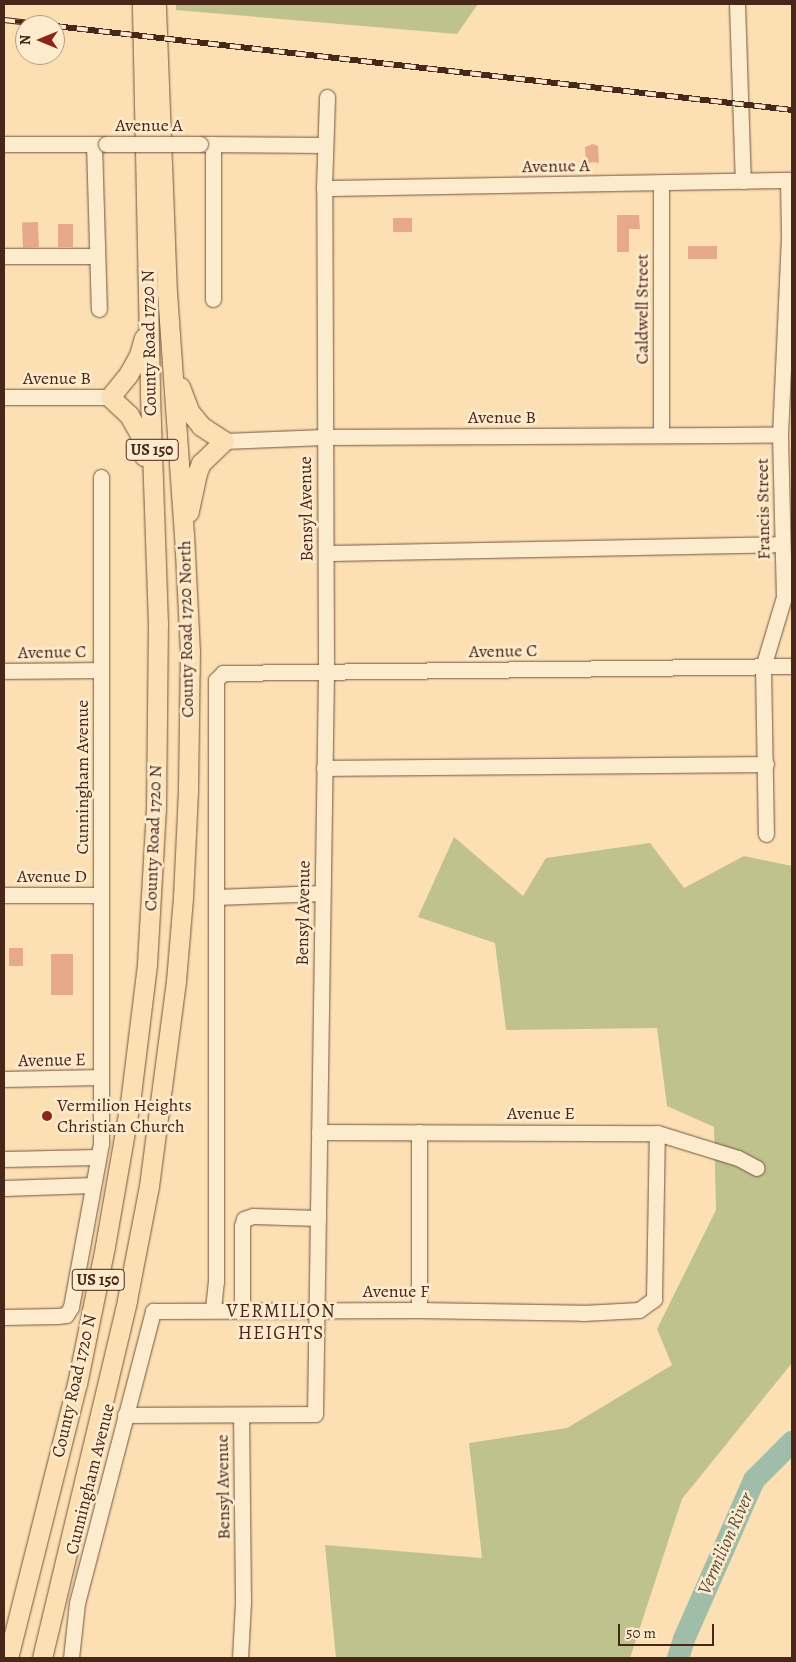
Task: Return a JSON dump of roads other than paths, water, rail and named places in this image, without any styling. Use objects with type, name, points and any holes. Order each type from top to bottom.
[{"type":"main road","name":"County Road 1720 N","points":[[8,1658],[77,1384],[106,1246],[130,1102],[147,964],[156,810],[158,624],[142,4]]},
{"type":"main road","name":"County Road 1720 N","points":[[156,4],[162,202],[172,362]]},
{"type":"main road","points":[[149,320],[139,355],[128,375],[110,397],[129,415],[140,433],[154,509]]},
{"type":"main road","points":[[172,362],[189,412],[201,426],[224,441],[202,463],[197,473],[184,535]]},
{"type":"main road","name":"County Road 1720 North","points":[[172,362],[190,652],[188,790],[183,897]]},
{"type":"main road","name":"County Road 1720 N","points":[[42,1658],[125,1309],[149,1186],[176,981],[183,897]]},
{"type":"street","points":[[737,4],[743,181]]},
{"type":"street","name":"Bensyl Avenue","points":[[240,1658],[243,1602],[241,1416],[315,1414],[326,671],[324,145],[327,97]]},
{"type":"street","name":"Avenue A","points":[[4,144],[324,145]]},
{"type":"street","points":[[99,308],[97,256],[100,144]]},
{"type":"street","points":[[207,144],[213,299]]},
{"type":"street","name":"Avenue A","points":[[324,188],[788,180]]},
{"type":"street","name":"Francis Street","points":[[766,834],[763,667],[784,597],[780,435],[789,238],[788,180]]},
{"type":"street","name":"Caldwell Street","points":[[661,183],[661,435]]},
{"type":"street","points":[[4,256],[97,256]]},
{"type":"street","name":"Avenue B","points":[[4,397],[110,397]]},
{"type":"street","name":"Avenue B","points":[[224,441],[324,437],[780,435]]},
{"type":"street","name":"Cunningham Avenue","points":[[101,478],[101,1078]]},
{"type":"street","points":[[326,553],[782,544]]},
{"type":"street","name":"Avenue C","points":[[216,897],[216,680],[223,673],[792,666]]},
{"type":"street","name":"Avenue C","points":[[4,671],[101,670]]},
{"type":"street","points":[[324,768],[766,764]]},
{"type":"street","points":[[213,1309],[216,1282],[216,897],[322,893]]},
{"type":"street","name":"Avenue D","points":[[4,895],[101,895]]},
{"type":"street","points":[[4,1317],[66,1315],[72,1307],[101,1143],[101,1078]]},
{"type":"street","name":"Avenue E","points":[[4,1079],[101,1078]]},
{"type":"street","name":"Avenue E","points":[[319,1132],[656,1133],[738,1158],[757,1168]]},
{"type":"street","points":[[418,1310],[419,1132]]},
{"type":"street","name":"Avenue F","points":[[153,1311],[317,1309],[583,1313],[639,1310],[654,1299],[656,1133]]},
{"type":"street","points":[[4,1159],[98,1157]]},
{"type":"street","points":[[4,1188],[94,1186]]},
{"type":"street","points":[[242,1309],[242,1226],[244,1219],[253,1216],[318,1218]]},
{"type":"street","name":"Cunningham Avenue","points":[[71,1658],[77,1603],[153,1311]]},
{"type":"street","points":[[125,1415],[241,1416]]},
{"type":"waterway","name":"Vermilion River","points":[[678,1658],[684,1639],[754,1480],[792,1442]]},
{"type":"railway","points":[[4,20],[15,21]]},
{"type":"railway","points":[[65,27],[792,110]]},
{"type":"place","name":"Vermilion Heights Christian Church","points":[[47,1116]]},
{"type":"district","name":"VERMILION HEIGHTS","points":[[281,1323]]}]
